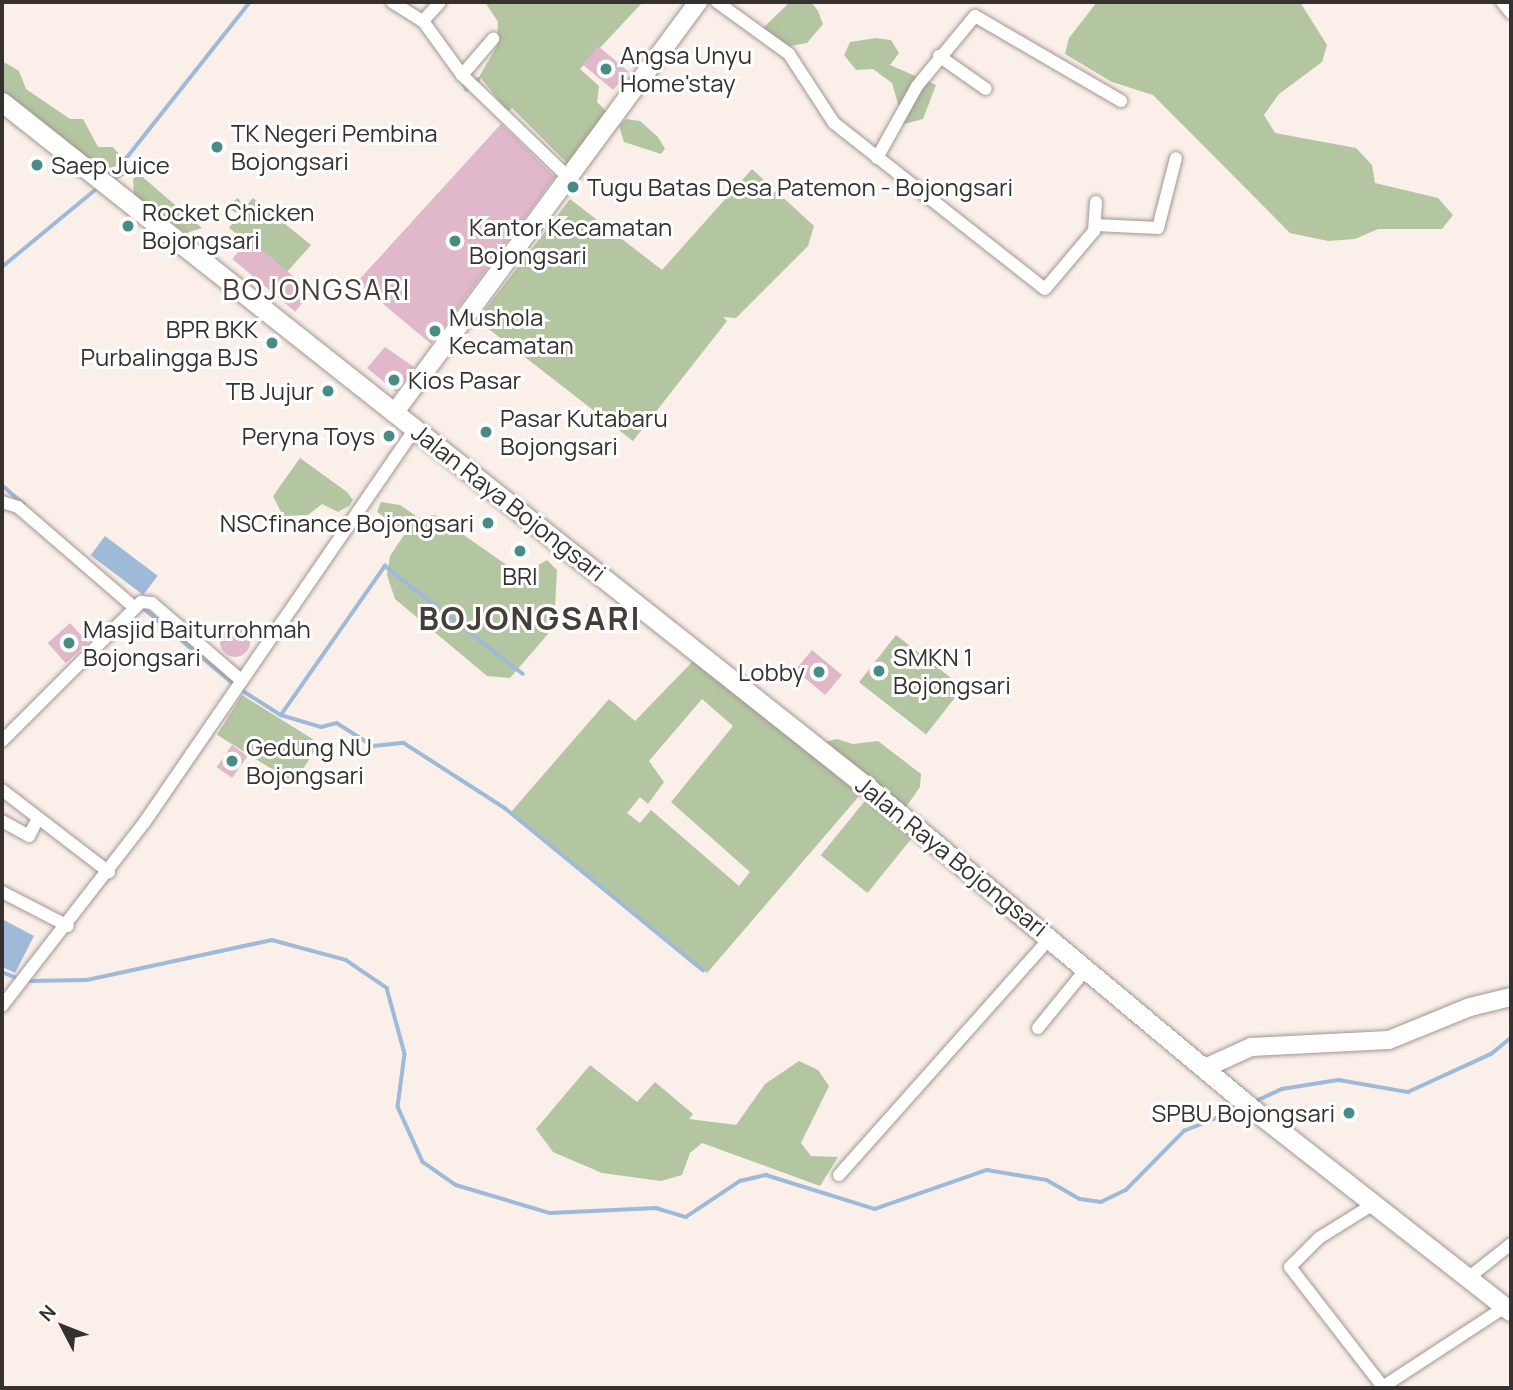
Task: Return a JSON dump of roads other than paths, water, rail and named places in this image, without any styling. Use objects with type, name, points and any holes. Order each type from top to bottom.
[{"type":"main road","name":"Jalan Raya Bojongsari","points":[[2,102],[395,412],[1051,937],[1255,1111],[1508,1310]]},
{"type":"street","points":[[392,2],[423,21],[462,75],[569,178]]},
{"type":"street","points":[[423,21],[440,2]]},
{"type":"street","points":[[395,412],[698,2]]},
{"type":"street","points":[[717,2],[789,54],[834,123],[1045,289],[1095,225],[1097,202]]},
{"type":"street","points":[[1502,2],[1511,13]]},
{"type":"street","points":[[877,159],[939,55],[975,16],[1121,101]]},
{"type":"street","points":[[462,75],[493,39]]},
{"type":"street","points":[[939,55],[986,89]]},
{"type":"street","points":[[1095,225],[1158,228],[1176,158]]},
{"type":"street","points":[[2,1006],[109,872],[415,428]]},
{"type":"street","points":[[2,502],[18,507],[137,605]]},
{"type":"street","points":[[2,741],[137,605],[152,603],[238,684]]},
{"type":"street","points":[[2,790],[109,872]]},
{"type":"street","points":[[2,821],[29,836],[38,818]]},
{"type":"street","points":[[2,892],[68,926]]},
{"type":"street","points":[[839,1175],[1051,937]]},
{"type":"street","points":[[1038,1028],[1087,968]]},
{"type":"street","points":[[1205,1068],[1251,1047],[1389,1040],[1470,1006],[1511,997]]},
{"type":"street","points":[[1372,1205],[1319,1238],[1290,1267],[1382,1387],[1508,1310]]},
{"type":"street","points":[[1468,1278],[1511,1244]]},
{"type":"water","points":[[105,536],[158,576],[143,595],[91,555]]},
{"type":"water","points":[[2,919],[34,936],[15,973],[2,967]]},
{"type":"waterway","points":[[109,180],[250,2]]},
{"type":"waterway","points":[[2,267],[100,186]]},
{"type":"waterway","points":[[2,485],[24,504]]},
{"type":"waterway","points":[[281,715],[385,566],[523,674]]},
{"type":"waterway","points":[[141,606],[234,684]]},
{"type":"waterway","points":[[240,689],[281,715],[321,727],[337,723],[373,746],[404,743],[505,808],[703,970]]},
{"type":"waterway","points":[[27,981],[87,980],[272,940],[346,960],[387,988],[405,1054],[398,1107],[423,1162],[456,1185],[550,1213],[656,1208],[686,1217],[740,1181],[766,1175],[875,1209],[987,1170],[1047,1180],[1080,1199],[1101,1202],[1126,1190],[1184,1131],[1241,1108]]},
{"type":"waterway","points":[[2,972],[19,979]]},
{"type":"waterway","points":[[1254,1102],[1282,1089],[1339,1080],[1408,1092],[1491,1054],[1511,1038]]},
{"type":"place","name":"Angsa Unyu Home'stay","points":[[606,69]]},
{"type":"place","name":"TK Negeri Pembina Bojongsari","points":[[217,147]]},
{"type":"place","name":"Saep Juice","points":[[37,165]]},
{"type":"place","name":"Tugu Batas Desa Patemon - Bojongsari","points":[[573,187]]},
{"type":"place","name":"Rocket Chicken Bojongsari","points":[[128,226]]},
{"type":"place","name":"Kantor Kecamatan Bojongsari","points":[[455,241]]},
{"type":"place","name":"Mushola Kecamatan","points":[[435,331]]},
{"type":"place","name":"BPR BKK Purbalingga BJS","points":[[272,343]]},
{"type":"place","name":"Kios Pasar","points":[[394,380]]},
{"type":"place","name":"TB Jujur","points":[[328,391]]},
{"type":"place","name":"Pasar Kutabaru Bojongsari","points":[[486,432]]},
{"type":"place","name":"Peryna Toys","points":[[389,436]]},
{"type":"place","name":"NSCfinance Bojongsari","points":[[488,523]]},
{"type":"place","name":"BRI","points":[[520,551]]},
{"type":"place","name":"Masjid Baiturrohmah Bojongsari","points":[[69,643]]},
{"type":"place","name":"SMKN 1 Bojongsari","points":[[879,671]]},
{"type":"place","name":"Lobby","points":[[819,672]]},
{"type":"place","name":"Gedung NU Bojongsari","points":[[232,761]]},
{"type":"place","name":"SPBU Bojongsari","points":[[1349,1113]]},
{"type":"district","name":"BOJONGSARI","points":[[317,289]]},
{"type":"district","name":"BOJONGSARI","points":[[530,618]]}]
